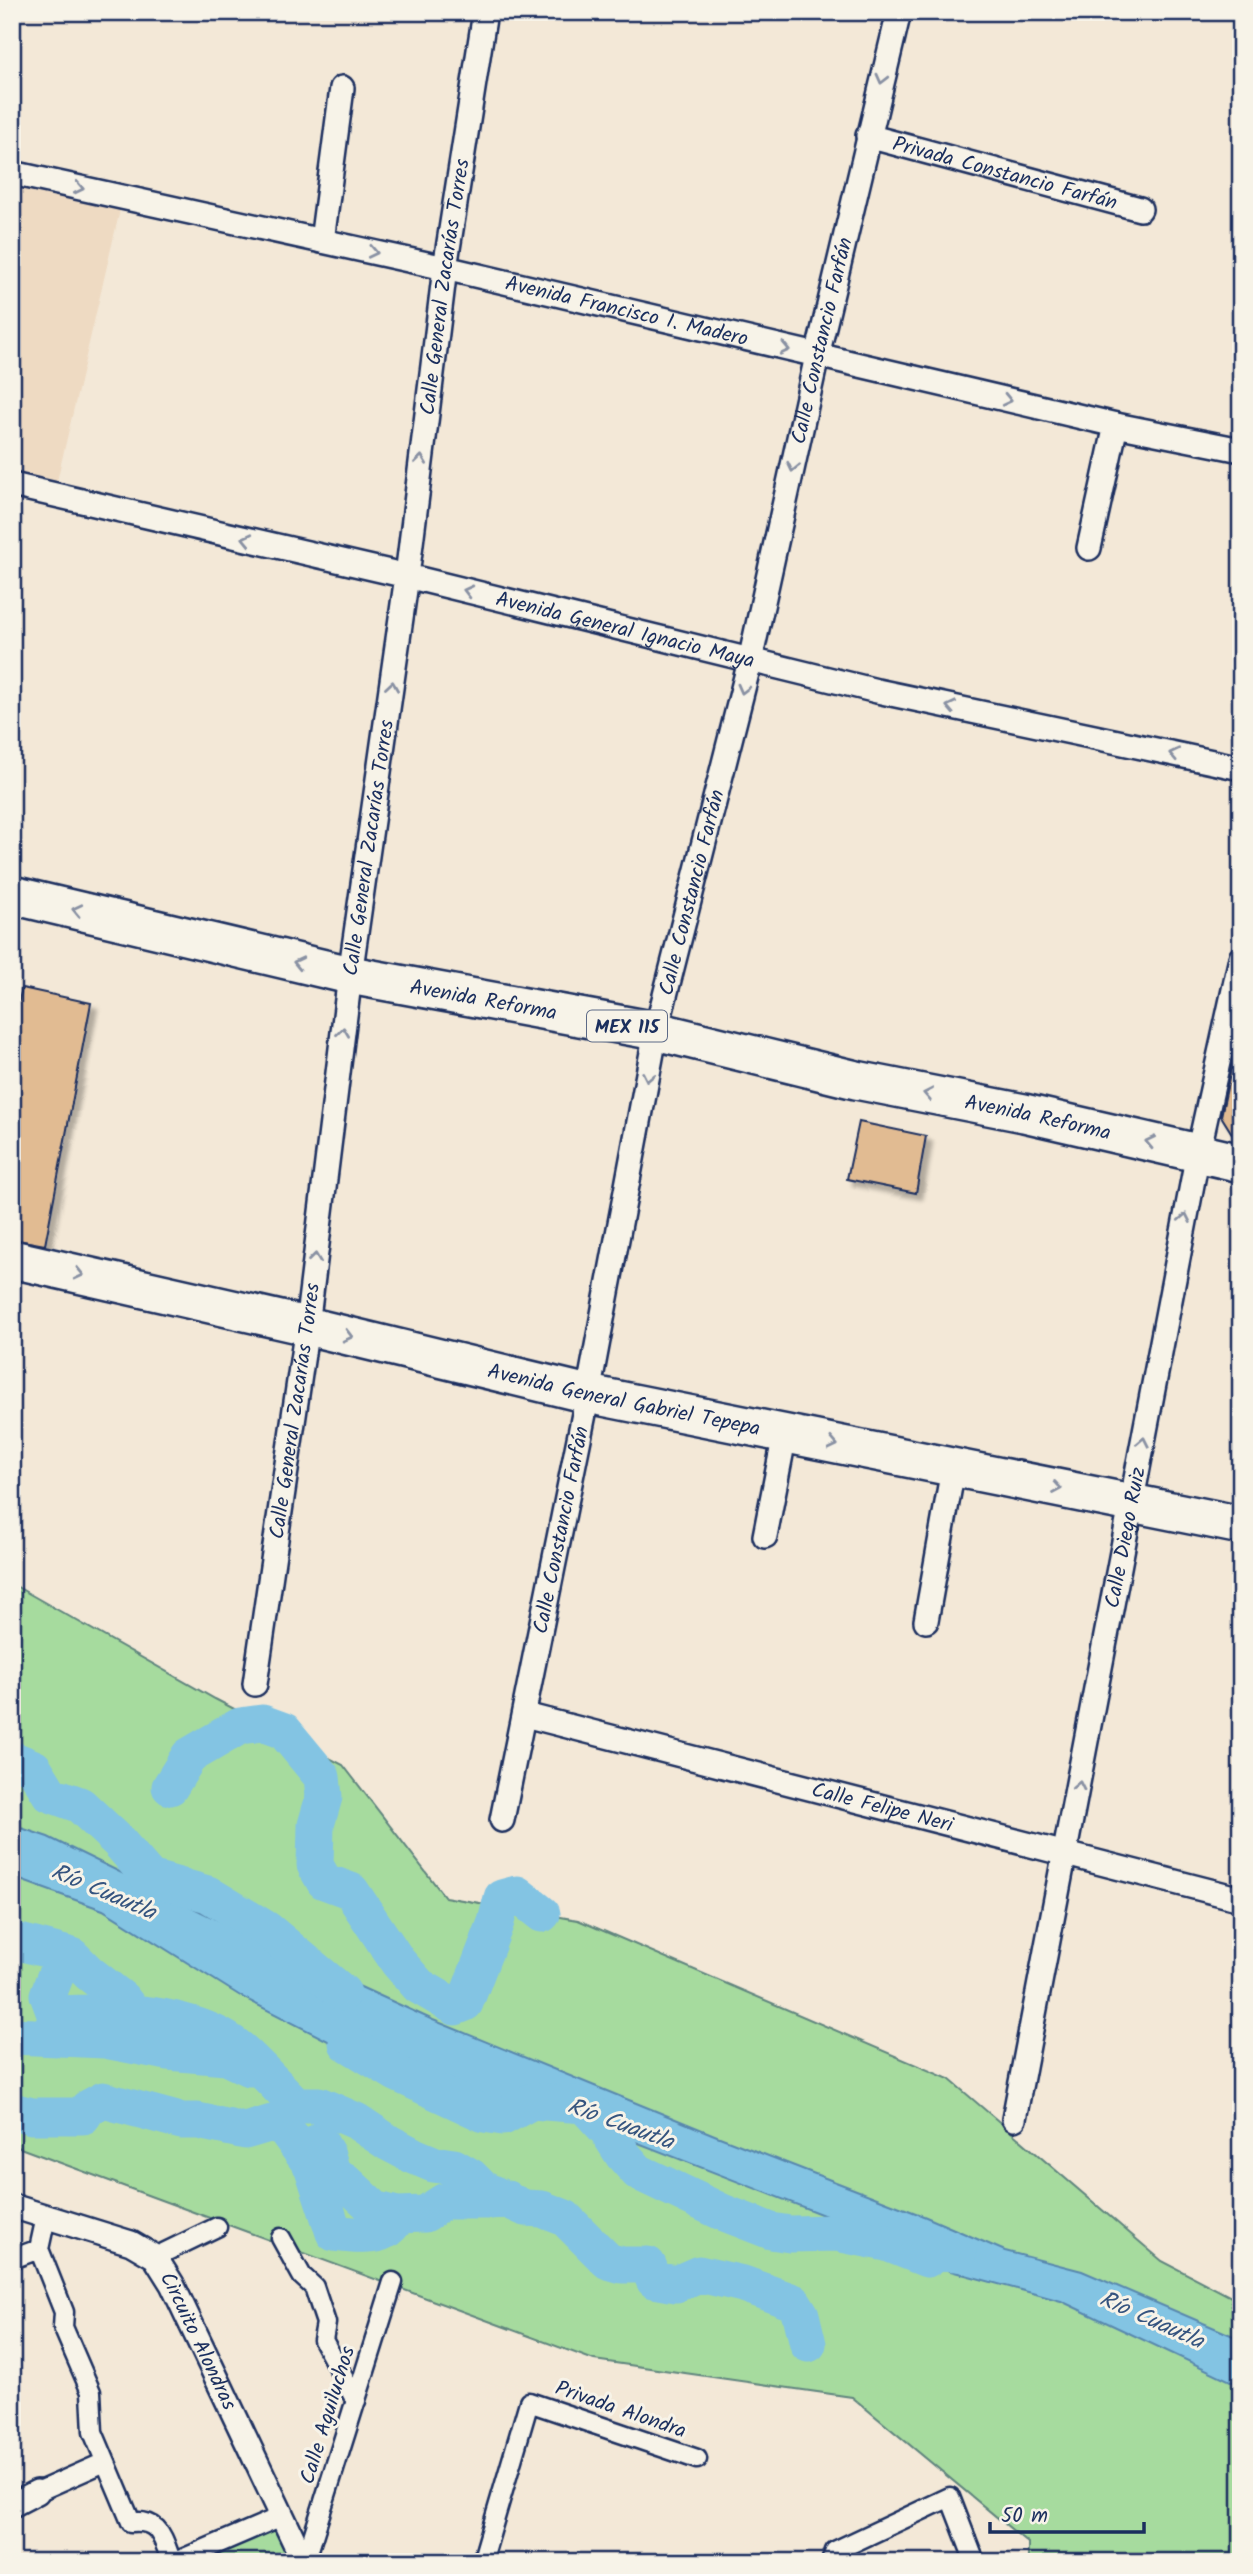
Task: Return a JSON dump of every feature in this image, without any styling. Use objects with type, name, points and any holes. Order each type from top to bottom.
[{"type":"main road","name":"Avenida Reforma","points":[[12,895],[350,975],[656,1031],[856,1080],[1024,1113],[1241,1163]]},
{"type":"main road","name":"Avenida General Gabriel Tepepa","points":[[12,1259],[588,1394],[1241,1525]]},
{"type":"street","name":"Calle General Zacarías Torres","points":[[255,1684],[307,1326],[350,975],[407,576],[444,268],[485,12]]},
{"type":"street","name":"Calle Constancio Farfán","points":[[502,1820],[588,1394],[656,1031],[750,661],[817,356],[899,12]]},
{"type":"street","points":[[322,241],[342,88]]},
{"type":"street","name":"Privada Constancio Farfán","points":[[868,136],[1140,209]]},
{"type":"street","name":"Avenida Francisco I. Madero","points":[[12,173],[444,268],[1116,425],[1241,450]]},
{"type":"street","points":[[1089,548],[1116,425]]},
{"type":"street","name":"Avenida General Ignacio Maya","points":[[12,485],[407,576],[877,691],[1241,768]]},
{"type":"street","name":"Calle Diego Ruiz","points":[[1014,2119],[1198,1153],[1241,958]]},
{"type":"street","points":[[765,1536],[785,1434]]},
{"type":"street","points":[[926,1621],[953,1469]]},
{"type":"street","name":"Calle Felipe Neri","points":[[525,1715],[1241,1899]]},
{"type":"street","name":"Circuito Alondras","points":[[12,2206],[131,2243],[155,2257],[172,2284],[304,2562]]},
{"type":"street","points":[[46,2217],[39,2249],[64,2312],[63,2326],[91,2392],[93,2432],[131,2522],[145,2521],[158,2529],[174,2562],[282,2516]]},
{"type":"street","points":[[155,2257],[216,2227]]},
{"type":"street","points":[[281,2238],[302,2276],[314,2287],[326,2323],[323,2340],[355,2401]]},
{"type":"street","points":[[12,2259],[39,2249]]},
{"type":"street","name":"Calle Aguiluchos","points":[[304,2562],[393,2282]]},
{"type":"street","name":"Privada Alondra","points":[[482,2562],[529,2402],[697,2459]]},
{"type":"street","points":[[12,2505],[105,2462]]},
{"type":"street","points":[[833,2556],[950,2497],[975,2562]]},
{"type":"shaded area","points":[[12,173],[123,197],[54,494],[12,485]]},
{"type":"green space","points":[[12,1584],[215,1699],[343,1765],[445,1897],[578,1920],[949,2079],[1162,2261],[1241,2302],[1241,2562],[1028,2562],[1028,2543],[852,2397],[594,2360],[12,2145]]},
{"type":"green space","points":[[282,2516],[304,2562],[175,2562]]},
{"type":"water","name":"Río Cuautla","points":[[12,1825],[48,1837],[286,1953],[433,2020],[1005,2251],[1082,2271],[1231,2335],[1241,2340],[1241,2386],[1061,2301],[947,2270],[844,2223],[569,2116],[511,2105],[375,2065],[242,1997],[103,1910],[12,1877]]},
{"type":"building","points":[[22,988],[91,1003],[45,1245],[12,1239],[12,1028]]},
{"type":"building","points":[[1234,1055],[1241,1056],[1241,1141],[1236,1140],[1221,1116]]},
{"type":"building","points":[[859,1122],[926,1136],[916,1193],[847,1179]]},
{"type":"waterway","points":[[170,1787],[189,1756],[240,1726],[262,1723],[284,1731],[322,1777],[324,1797],[316,1825],[315,1865],[324,1881],[351,1891],[398,1962],[419,1986],[455,2007],[465,2003],[496,1922],[502,1898],[517,1894],[542,1914]]},
{"type":"waterway","points":[[12,1759],[34,1768],[50,1794],[80,1805],[118,1841],[150,1878],[208,1894],[266,1929],[343,1993]]},
{"type":"waterway","points":[[12,1940],[72,1956],[122,1999],[133,2013],[204,2028],[230,2041],[296,2105],[319,2105],[356,2121],[414,2156],[433,2164],[454,2167],[471,2177],[483,2189],[525,2208],[542,2209],[565,2218],[608,2261],[622,2265],[648,2265],[654,2280],[676,2284],[699,2274],[743,2284],[793,2302],[801,2315],[808,2344]]},
{"type":"waterway","points":[[54,1951],[58,1969],[48,1995],[55,2014],[120,2012],[147,2021]]},
{"type":"waterway","points":[[12,2036],[105,2040],[168,2052],[226,2057],[249,2068]]},
{"type":"waterway","name":"Río Cuautla","points":[[347,2043],[396,2073],[484,2114],[503,2117],[532,2101],[584,2105],[607,2130],[638,2172],[722,2212],[771,2231],[790,2234],[837,2233],[887,2243],[927,2259],[937,2252],[958,2253]]},
{"type":"waterway","points":[[12,2111],[32,2116],[83,2116],[88,2108],[103,2100],[181,2121],[198,2121],[245,2131],[272,2123],[285,2129],[312,2166],[334,2233],[380,2233],[393,2223],[397,2215]]},
{"type":"waterway","points":[[319,2141],[333,2175],[344,2180],[375,2209],[397,2215],[425,2214],[445,2201],[507,2199]]}]
